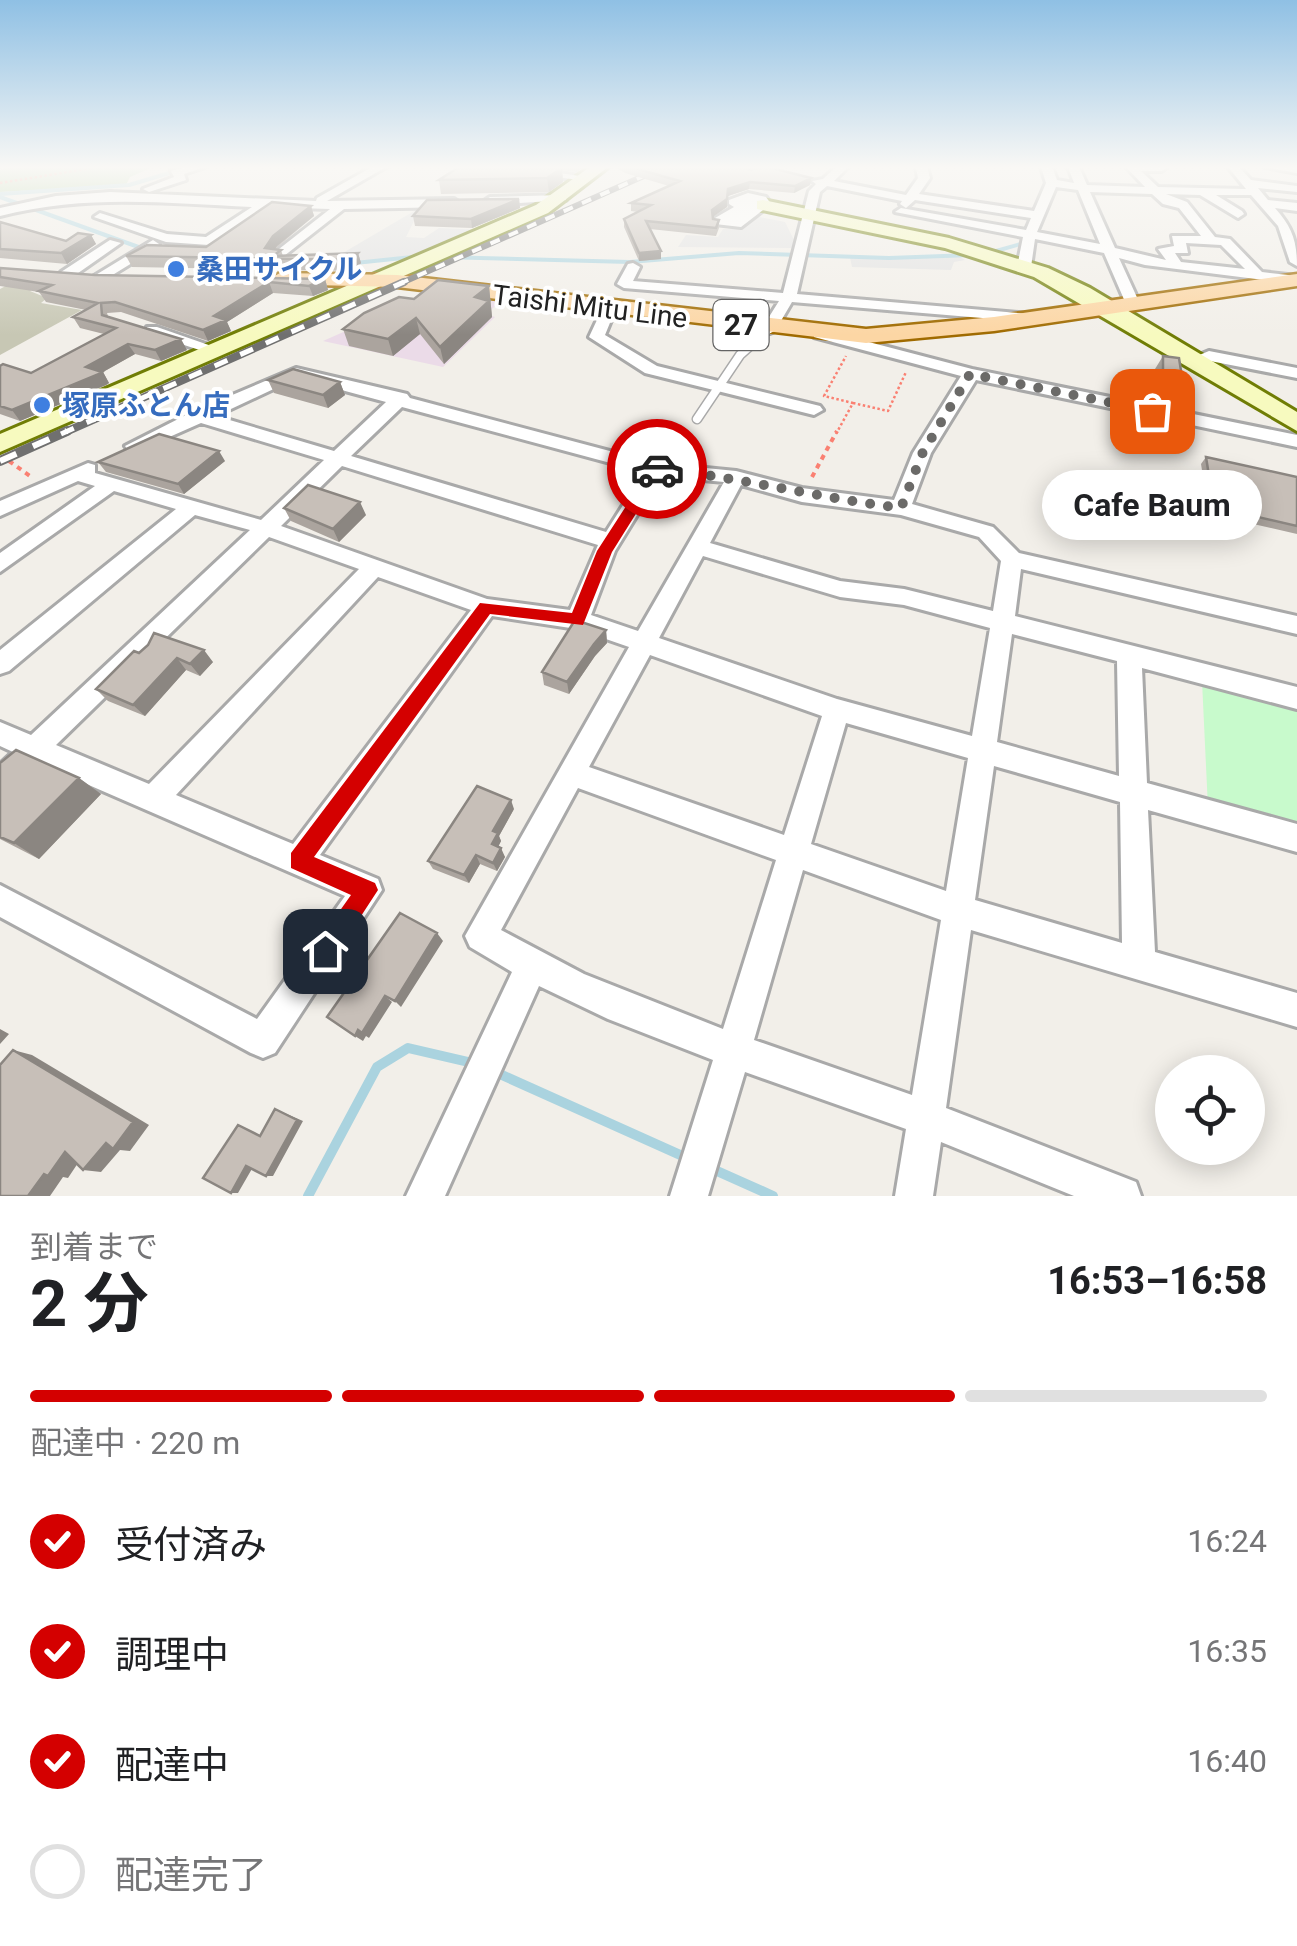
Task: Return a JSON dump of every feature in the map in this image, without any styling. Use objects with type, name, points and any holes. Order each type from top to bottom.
[{"type":"main road","points":[[4,442],[505,223]]},
{"type":"main road","points":[[843,223],[1024,267],[1083,291],[1297,423]]},
{"type":"main road","points":[[58,274],[140,277]]},
{"type":"main road","name":"Taishi Mitu Line","points":[[258,279],[375,280],[820,334],[906,335],[1297,280]]},
{"type":"street","points":[[124,223],[166,238],[209,241],[234,223]]},
{"type":"street","points":[[142,227],[149,223]]},
{"type":"street","points":[[284,252],[319,223]]},
{"type":"street","points":[[770,328],[789,296],[802,235],[808,223]]},
{"type":"street","points":[[890,233],[896,223]]},
{"type":"street","points":[[974,223],[1029,240],[1178,266],[1297,280]]},
{"type":"street","points":[[1024,267],[1034,223]]},
{"type":"street","points":[[1098,223],[1133,304]]},
{"type":"street","points":[[1207,223],[1211,240]]},
{"type":"street","points":[[1285,223],[1297,262]]},
{"type":"street","points":[[307,233],[331,235]]},
{"type":"street","points":[[100,276],[166,238]]},
{"type":"street","points":[[1178,266],[1165,248],[1183,250],[1177,239],[1211,240],[1225,242],[1258,276]]},
{"type":"street","points":[[58,274],[115,243]]},
{"type":"street","points":[[633,267],[624,284],[1033,318]]},
{"type":"street","points":[[609,308],[597,338],[652,370],[814,410]]},
{"type":"street","points":[[132,324],[215,350]]},
{"type":"street","points":[[820,334],[970,374],[1297,441]]},
{"type":"street","points":[[1193,360],[1209,356],[1297,373]]},
{"type":"street","points":[[0,509],[296,373],[655,469],[736,477],[802,494],[901,508],[986,532],[1012,560],[1297,625]]},
{"type":"street","points":[[901,508],[922,454],[970,374]]},
{"type":"street","points":[[0,782],[401,398]]},
{"type":"street","points":[[198,416],[611,541]]},
{"type":"street","points":[[578,620],[611,541],[655,469]]},
{"type":"street","points":[[76,474],[266,528],[486,607],[578,620],[642,646],[837,710],[1297,838]]},
{"type":"street","points":[[736,477],[481,936],[531,967],[731,1049],[925,1118],[1122,1196]]},
{"type":"street","points":[[0,564],[111,484]]},
{"type":"street","points":[[0,664],[192,507]]},
{"type":"street","points":[[696,547],[840,589],[904,596],[999,624],[1297,698]]},
{"type":"street","points":[[914,1196],[961,912],[999,624],[1012,560]]},
{"type":"street","points":[[154,799],[374,567]]},
{"type":"street","points":[[298,861],[486,607]]},
{"type":"street","points":[[1129,656],[1140,965]]},
{"type":"street","points":[[689,1196],[837,710]]},
{"type":"street","points":[[0,734],[367,890],[263,1042],[0,900]]},
{"type":"street","points":[[571,773],[961,912],[1297,1010]]},
{"type":"street","points":[[425,1196],[531,967]]},
{"type":"lane","points":[[697,419],[740,356],[770,328]]},
{"type":"path","points":[[853,404],[888,410],[913,358]]},
{"type":"path","points":[[655,469],[668,448],[697,419]]},
{"type":"path","points":[[4,442],[46,487]]},
{"type":"shaded area","points":[[394,223],[413,223],[406,237],[424,238],[439,228],[483,230],[430,255],[333,264],[336,257]]},
{"type":"shaded area","points":[[746,223],[785,223],[795,242],[791,248],[678,247],[686,235],[718,237],[723,229],[739,229]]},
{"type":"shaded area","points":[[850,257],[965,260],[954,262],[951,270],[852,267]]},
{"type":"shaded area","points":[[23,277],[52,278],[30,291],[47,298],[41,303],[82,310],[0,355],[0,289]]},
{"type":"shaded area","points":[[436,291],[506,297],[486,314],[495,317],[443,367],[323,341]]},
{"type":"green space","points":[[1202,681],[1297,710],[1297,832],[1208,808]]},
{"type":"building","points":[[0,223],[66,241],[78,233],[91,235],[61,253],[0,249]]},
{"type":"building","points":[[241,223],[290,223],[265,248],[281,250],[273,256],[358,253],[351,260],[126,256],[147,245],[206,247]]},
{"type":"building","points":[[626,223],[647,223],[661,251],[639,253]]},
{"type":"building","points":[[664,223],[718,223],[716,228]]},
{"type":"building","points":[[0,268],[95,275],[325,279],[309,286],[269,282],[214,316],[226,320],[203,330],[115,302],[101,303],[102,315],[181,339],[155,350],[128,344],[86,367],[102,372],[99,374],[12,410],[0,406],[0,366],[31,373],[116,328],[73,317],[98,303],[39,291],[52,285],[0,277]]},
{"type":"building","points":[[438,280],[489,286],[475,297],[489,301],[440,347],[416,318],[388,339],[343,329],[364,313],[399,297],[414,299]]},
{"type":"building","points":[[1163,356],[1179,358],[1182,377],[1163,373]]},
{"type":"building","points":[[293,369],[340,382],[323,395],[268,380]]},
{"type":"building","points":[[159,434],[219,451],[178,484],[98,462]]},
{"type":"building","points":[[1206,457],[1297,477],[1297,526],[1214,507]]},
{"type":"building","points":[[308,485],[360,502],[333,529],[284,508]]},
{"type":"building","points":[[575,620],[606,630],[567,682],[542,672]]},
{"type":"building","points":[[154,633],[204,650],[190,664],[177,658],[133,705],[96,689],[134,651],[139,653],[148,645]]},
{"type":"building","points":[[16,750],[79,778],[14,843],[0,837],[0,763]]},
{"type":"building","points":[[477,786],[511,800],[493,831],[498,833],[492,844],[501,848],[493,863],[476,855],[464,875],[428,861]]},
{"type":"building","points":[[400,913],[437,933],[395,1001],[385,996],[362,1033],[358,1030],[355,1036],[327,1017]]},
{"type":"building","points":[[13,1050],[133,1122],[113,1149],[106,1143],[83,1170],[65,1152],[28,1196],[0,1196],[0,1065]]},
{"type":"building","points":[[275,1109],[297,1120],[266,1176],[246,1166],[231,1193],[203,1178],[238,1125],[260,1136]]},
{"type":"waterway","points":[[71,223],[144,249]]},
{"type":"waterway","points":[[989,253],[1031,241],[1049,241]]},
{"type":"waterway","points":[[440,257],[630,262],[739,253],[889,258],[971,255]]},
{"type":"waterway","points":[[355,263],[422,256]]},
{"type":"waterway","points":[[308,1196],[377,1067],[408,1048],[477,1064]]},
{"type":"waterway","points":[[493,1071],[687,1158]]},
{"type":"waterway","points":[[708,1167],[773,1196]]},
{"type":"railway","points":[[399,284],[538,223]]},
{"type":"railway","points":[[61,434],[404,282]]},
{"type":"railway","points":[[0,461],[67,431]]},
{"type":"way so far","points":[[657,469],[736,477],[802,494],[901,508],[922,454],[970,374],[1152,411]]},
{"type":"place","name":"桑田サイクル","points":[[176,269]]},
{"type":"place","name":"塚原ふとん店","points":[[42,405]]},
{"type":"place","name":"Cafe Baum","points":[[1152,411]]},
{"type":"route","points":[[325,951],[367,890],[298,861],[486,607],[578,620],[604,551],[657,469]]}]
